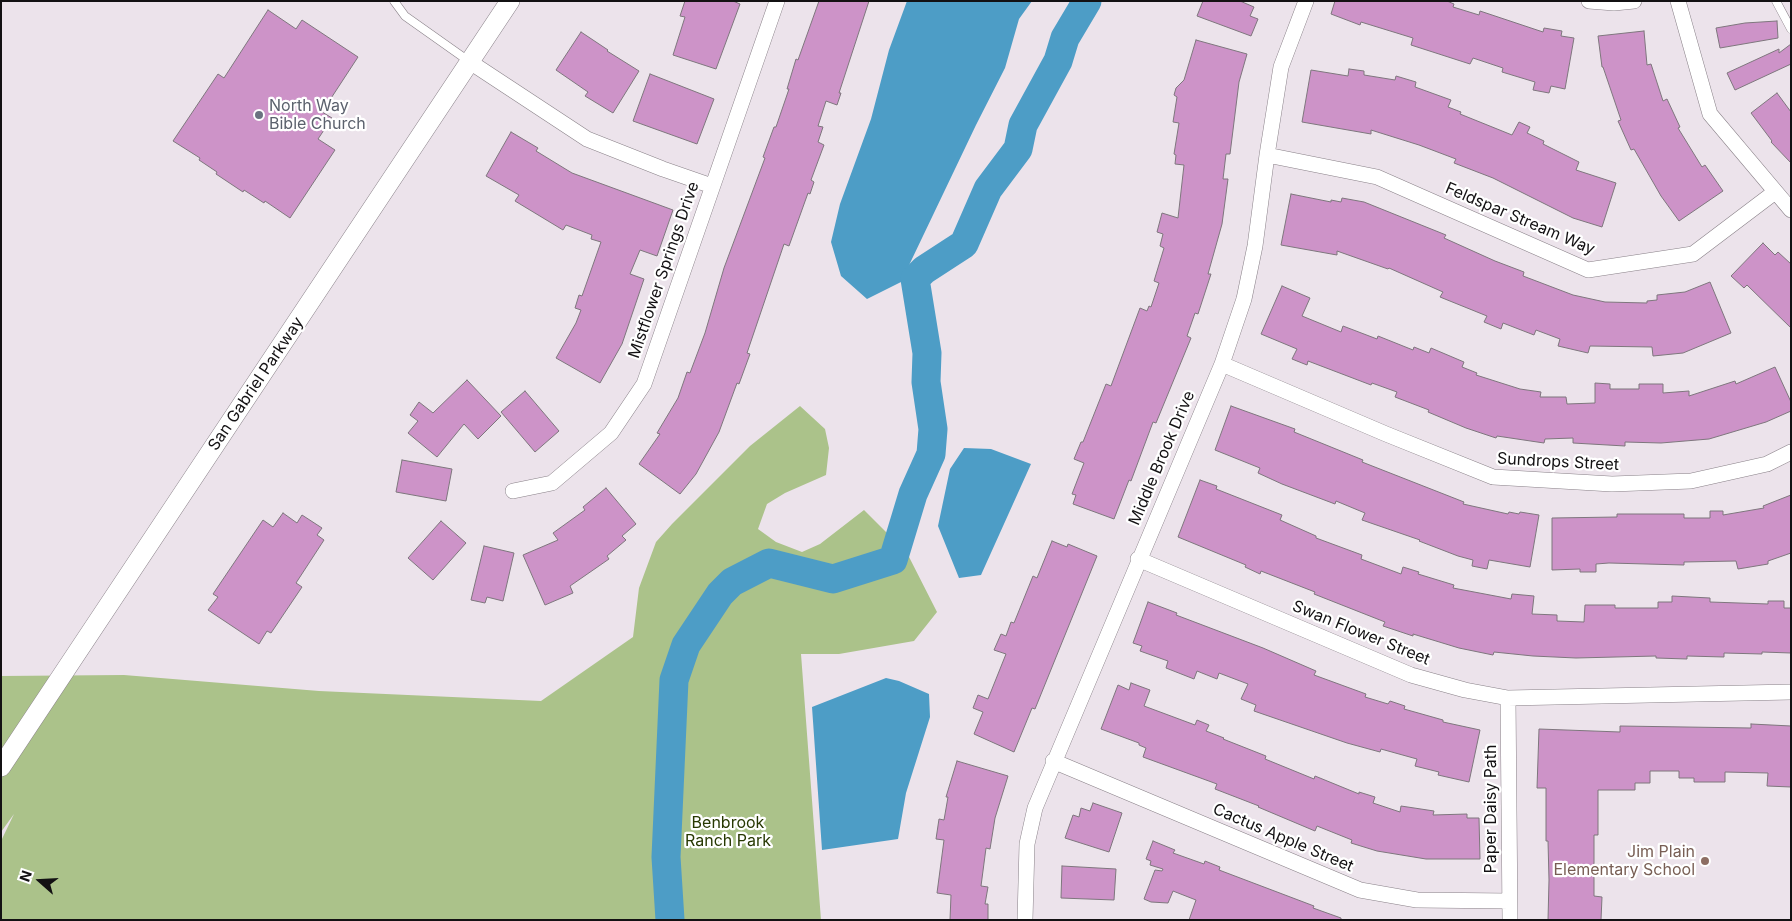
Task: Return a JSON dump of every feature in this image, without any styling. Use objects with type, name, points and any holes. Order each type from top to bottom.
[{"type":"street","name":"San Gabriel Parkway","points":[[1,766],[510,1]]},
{"type":"street","name":"Mistflower Springs Drive","points":[[513,491],[552,483],[611,433],[644,384],[777,1]]},
{"type":"street","name":"Middle Brook Drive","points":[[1025,920],[1027,844],[1035,808],[1138,559],[1222,364],[1244,299],[1253,254],[1281,67],[1306,1]]},
{"type":"street","points":[[1588,1],[1614,3],[1634,1]]},
{"type":"street","points":[[1678,1],[1710,114],[1791,210]]},
{"type":"street","points":[[470,62],[587,139],[712,186]]},
{"type":"street","name":"Feldspar Stream Way","points":[[1267,155],[1377,177],[1588,270],[1693,254],[1775,192]]},
{"type":"street","name":"Sundrops Street","points":[[1222,364],[1386,434],[1494,477],[1612,484],[1691,481],[1767,464],[1791,452]]},
{"type":"street","name":"Swan Flower Street","points":[[1138,559],[1411,675],[1464,690],[1508,698],[1791,692]]},
{"type":"street","name":"Paper Daisy Path","points":[[1508,698],[1510,920]]},
{"type":"street","name":"Cactus Apple Street","points":[[1054,761],[1360,890],[1416,900],[1509,901]]},
{"type":"lane","points":[[394,1],[405,16],[470,62]]},
{"type":"lane","points":[[1776,1],[1791,29]]},
{"type":"green space","name":"Benbrook Ranch Park","points":[[800,406],[825,429],[829,448],[826,475],[785,493],[767,504],[758,529],[776,542],[802,552],[820,544],[864,510],[907,553],[937,612],[914,641],[839,654],[801,654],[821,920],[1,920],[1,841],[14,814],[1,832],[1,676],[124,675],[319,691],[541,701],[633,637],[639,588],[656,542],[750,446]]},
{"type":"water","points":[[907,1],[1032,1],[1019,19],[1005,68],[901,282],[867,299],[841,276],[831,242],[840,204],[871,119],[889,50]]},
{"type":"water","points":[[964,448],[991,449],[1031,464],[981,575],[959,578],[938,526],[950,469]]},
{"type":"water","points":[[886,678],[899,681],[929,694],[930,717],[906,793],[898,839],[822,850],[812,707]]},
{"type":"building","points":[[685,1],[733,1],[740,4],[716,69],[673,55],[685,17],[680,16]]},
{"type":"building","points":[[819,1],[869,1],[839,93],[841,93],[837,105],[826,101],[818,126],[823,127],[818,142],[824,145],[811,180],[814,182],[810,194],[808,193],[789,246],[784,244],[747,353],[750,354],[739,384],[737,383],[719,432],[696,474],[680,494],[639,464],[660,434],[657,433],[678,398],[687,372],[690,373],[705,333],[724,268],[789,89],[787,89],[796,59],[798,60]]},
{"type":"building","points":[[1203,1],[1240,1],[1254,7],[1250,16],[1258,19],[1251,36],[1197,16]]},
{"type":"building","points":[[1335,1],[1447,1],[1454,4],[1453,7],[1479,15],[1480,11],[1543,32],[1544,28],[1562,31],[1561,36],[1574,38],[1565,89],[1551,86],[1549,93],[1533,90],[1535,82],[1502,72],[1503,68],[1473,58],[1470,64],[1411,45],[1413,38],[1361,22],[1360,25],[1331,14]]},
{"type":"building","name":"North Way Bible Church","points":[[268,10],[296,29],[302,20],[358,57],[322,112],[332,118],[318,139],[335,150],[290,218],[265,201],[264,203],[244,190],[243,192],[216,174],[217,172],[199,160],[200,158],[173,141],[218,74],[224,78]]},
{"type":"building","points":[[1777,21],[1778,38],[1720,48],[1716,28],[1745,23]]},
{"type":"building","points":[[1644,31],[1647,65],[1651,64],[1663,101],[1667,99],[1680,127],[1678,128],[1702,167],[1705,165],[1723,191],[1679,221],[1661,196],[1634,149],[1631,150],[1618,121],[1621,120],[1602,67],[1598,36]]},
{"type":"building","points":[[581,32],[639,71],[613,113],[585,96],[588,92],[556,70]]},
{"type":"building","points":[[1196,40],[1247,54],[1239,82],[1230,154],[1226,154],[1223,179],[1228,179],[1222,224],[1208,274],[1211,274],[1198,314],[1195,313],[1187,336],[1191,338],[1156,423],[1153,422],[1131,481],[1129,480],[1114,519],[1073,504],[1076,495],[1072,494],[1084,463],[1074,459],[1081,442],[1083,442],[1106,384],[1111,386],[1140,308],[1147,311],[1149,306],[1151,307],[1159,283],[1154,281],[1164,248],[1160,246],[1163,234],[1157,232],[1162,213],[1178,218],[1184,165],[1175,164],[1176,155],[1174,154],[1179,123],[1173,122],[1177,97],[1174,95],[1176,88],[1184,80]]},
{"type":"building","points":[[1791,44],[1791,64],[1735,90],[1727,73],[1779,49],[1779,53]]},
{"type":"building","points":[[1349,69],[1364,71],[1364,75],[1395,80],[1396,76],[1416,82],[1415,87],[1451,100],[1448,107],[1461,112],[1460,114],[1512,135],[1519,122],[1530,127],[1527,133],[1544,141],[1543,144],[1579,162],[1576,170],[1616,183],[1602,227],[1573,218],[1493,178],[1454,163],[1456,159],[1419,145],[1371,130],[1371,134],[1302,122],[1311,70],[1348,76]]},
{"type":"building","points":[[650,74],[714,99],[697,144],[633,121]]},
{"type":"building","points":[[1777,93],[1791,112],[1791,163],[1771,142],[1751,113]]},
{"type":"building","points":[[511,132],[538,148],[536,151],[572,173],[673,210],[657,256],[640,250],[630,274],[644,279],[622,344],[600,383],[556,358],[576,323],[581,310],[575,308],[579,295],[582,296],[601,242],[591,239],[592,235],[566,225],[563,230],[515,201],[519,195],[486,176]]},
{"type":"building","points":[[1291,194],[1331,202],[1331,200],[1341,202],[1342,198],[1364,202],[1446,235],[1444,238],[1524,272],[1523,276],[1573,295],[1605,302],[1647,303],[1647,301],[1657,300],[1657,295],[1685,292],[1710,282],[1731,333],[1683,353],[1653,356],[1652,347],[1590,346],[1588,353],[1558,346],[1560,339],[1536,330],[1534,335],[1503,323],[1501,329],[1484,322],[1487,316],[1440,297],[1443,292],[1389,268],[1337,251],[1337,255],[1281,245]]},
{"type":"building","points":[[1763,243],[1775,255],[1778,252],[1791,264],[1791,328],[1747,285],[1744,288],[1731,276]]},
{"type":"building","points":[[1282,286],[1310,298],[1302,316],[1341,332],[1343,326],[1377,339],[1378,336],[1413,350],[1414,347],[1429,353],[1431,348],[1464,362],[1462,367],[1477,373],[1476,375],[1520,389],[1541,392],[1540,397],[1566,397],[1567,404],[1595,403],[1595,383],[1610,384],[1610,389],[1639,389],[1639,384],[1663,384],[1663,393],[1689,391],[1689,396],[1735,381],[1736,384],[1775,367],[1791,402],[1791,411],[1766,422],[1709,439],[1661,443],[1625,442],[1625,446],[1573,443],[1573,438],[1545,439],[1544,443],[1497,436],[1496,438],[1466,428],[1428,412],[1429,410],[1395,397],[1397,392],[1372,383],[1371,385],[1308,361],[1307,365],[1292,359],[1297,349],[1261,334]]},
{"type":"building","points":[[467,380],[501,416],[478,439],[464,424],[437,457],[408,433],[418,421],[410,415],[419,402],[433,413]]},
{"type":"building","points":[[525,391],[559,431],[535,452],[501,412]]},
{"type":"building","points":[[1231,406],[1295,429],[1294,432],[1363,460],[1362,462],[1464,502],[1463,504],[1508,514],[1509,512],[1519,514],[1520,512],[1539,515],[1530,567],[1489,560],[1487,569],[1472,566],[1473,560],[1362,520],[1365,513],[1336,501],[1335,504],[1282,484],[1258,473],[1260,468],[1215,450]]},
{"type":"building","points":[[402,460],[452,469],[446,501],[396,492]]},
{"type":"building","points":[[1200,480],[1217,486],[1216,489],[1282,515],[1280,520],[1316,536],[1316,538],[1362,555],[1361,559],[1401,574],[1403,567],[1419,572],[1418,574],[1454,585],[1453,588],[1511,599],[1512,594],[1534,596],[1532,614],[1557,615],[1557,621],[1584,622],[1585,605],[1615,605],[1615,608],[1658,608],[1658,602],[1672,602],[1672,596],[1710,598],[1710,602],[1768,604],[1768,601],[1784,601],[1784,608],[1791,608],[1791,653],[1724,653],[1724,657],[1687,656],[1687,659],[1656,658],[1656,656],[1576,658],[1494,652],[1493,655],[1459,648],[1413,634],[1413,636],[1383,626],[1385,622],[1314,594],[1315,592],[1261,571],[1260,574],[1245,567],[1246,565],[1178,537]]},
{"type":"building","points":[[606,488],[636,524],[622,536],[626,540],[607,556],[609,559],[570,586],[573,593],[545,605],[523,555],[558,540],[553,533],[585,510],[583,507]]},
{"type":"building","points":[[1791,495],[1791,553],[1768,561],[1768,564],[1738,569],[1736,561],[1684,562],[1684,565],[1609,563],[1596,564],[1596,572],[1580,572],[1580,569],[1552,570],[1552,518],[1617,517],[1617,514],[1684,514],[1684,518],[1710,518],[1710,511],[1723,511],[1723,515],[1764,508],[1763,506]]},
{"type":"building","points":[[283,513],[297,523],[302,515],[322,528],[317,535],[324,540],[296,583],[302,587],[271,633],[267,631],[259,644],[208,610],[218,597],[213,594],[263,520],[273,527]]},
{"type":"building","points":[[441,521],[466,543],[433,580],[408,558]]},
{"type":"building","points":[[1052,541],[1067,547],[1068,544],[1097,556],[1035,709],[1032,708],[1014,752],[974,734],[983,712],[973,708],[978,695],[988,699],[1006,654],[994,650],[1001,634],[1006,636],[1011,622],[1014,623],[1033,576],[1037,578]]},
{"type":"building","points":[[484,546],[514,553],[503,601],[487,597],[485,603],[471,600]]},
{"type":"building","points":[[1148,602],[1316,671],[1314,675],[1366,694],[1365,697],[1388,704],[1390,701],[1405,706],[1404,709],[1443,720],[1443,722],[1480,730],[1469,782],[1438,775],[1439,772],[1415,766],[1417,759],[1381,749],[1380,752],[1347,743],[1254,711],[1256,705],[1241,699],[1248,684],[1219,673],[1217,679],[1197,671],[1194,679],[1166,668],[1168,661],[1140,651],[1142,646],[1133,643]]},
{"type":"building","points":[[1131,683],[1150,690],[1144,706],[1195,725],[1197,720],[1209,725],[1206,731],[1266,756],[1265,759],[1314,779],[1315,776],[1359,794],[1359,792],[1375,797],[1373,803],[1400,812],[1401,806],[1434,811],[1433,815],[1467,814],[1467,818],[1479,818],[1480,859],[1426,859],[1377,851],[1351,843],[1352,840],[1317,826],[1315,831],[1215,789],[1217,784],[1143,757],[1146,748],[1139,745],[1139,743],[1101,729],[1118,685],[1129,690]]},
{"type":"building","points":[[1751,724],[1791,726],[1791,787],[1767,786],[1768,773],[1725,772],[1725,782],[1694,782],[1694,778],[1679,778],[1679,771],[1650,771],[1650,783],[1635,783],[1635,790],[1598,790],[1598,835],[1594,835],[1594,896],[1602,897],[1601,920],[1548,920],[1549,880],[1548,841],[1546,841],[1546,788],[1537,788],[1539,729],[1620,732],[1620,726],[1751,728]]},
{"type":"building","points":[[957,761],[1008,776],[995,818],[990,849],[986,848],[981,886],[988,887],[985,904],[988,904],[988,920],[950,920],[951,895],[937,893],[944,840],[936,839],[939,819],[944,820],[948,797],[946,797]]},
{"type":"building","points":[[1093,803],[1122,813],[1109,852],[1065,838],[1073,815],[1079,817],[1081,808],[1090,811]]},
{"type":"building","points":[[1153,841],[1175,850],[1173,853],[1204,864],[1205,861],[1220,867],[1219,870],[1314,906],[1313,908],[1341,918],[1341,920],[1189,920],[1196,900],[1173,891],[1168,903],[1151,902],[1144,899],[1155,870],[1162,871],[1163,869],[1150,865],[1151,861],[1146,859]]},
{"type":"building","points":[[1062,866],[1116,869],[1114,900],[1061,898]]},
{"type":"waterway","points":[[670,920],[666,857],[674,680],[686,645],[720,594],[732,582],[769,563],[833,579],[893,560],[913,494],[931,454],[933,429],[926,382],[927,353],[915,279],[924,270],[964,244],[988,189],[1018,149],[1023,125],[1058,61],[1065,38],[1087,1]]},
{"type":"place","name":"North Way Bible Church","points":[[259,115]]},
{"type":"place","name":"Jim Plain Elementary School","points":[[1705,861]]}]
